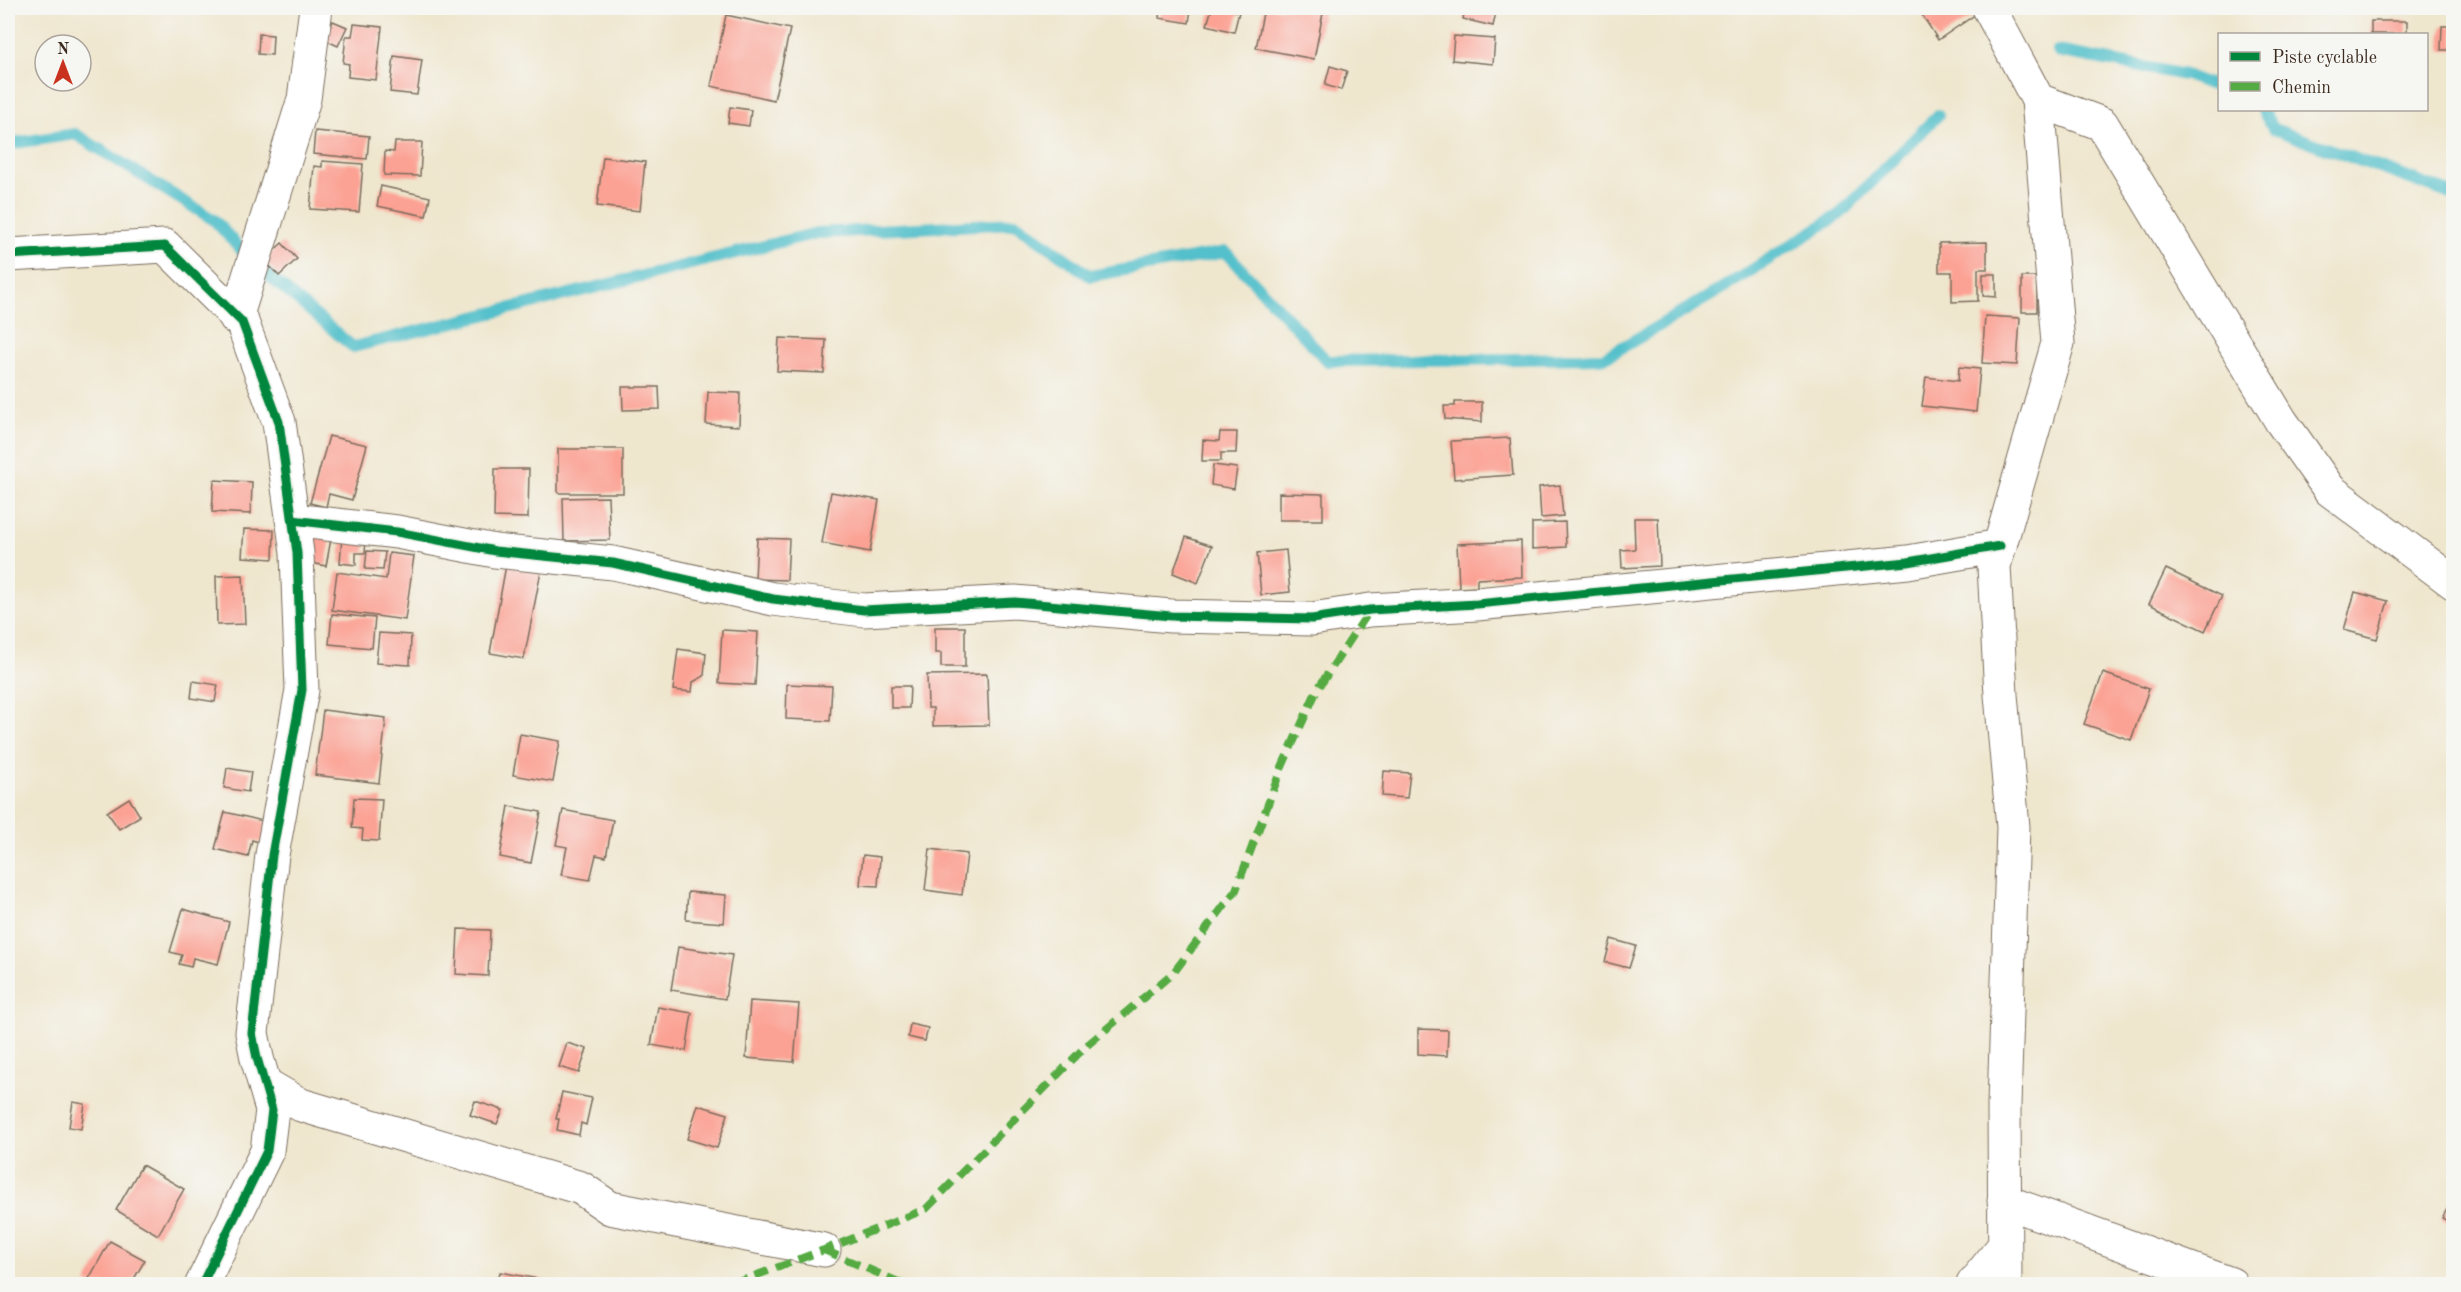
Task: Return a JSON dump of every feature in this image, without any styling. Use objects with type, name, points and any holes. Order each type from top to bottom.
[{"type":"street","points":[[236,318],[304,99],[316,8]]},
{"type":"street","points":[[1989,8],[2038,100],[2058,343],[1994,566],[2001,695],[2013,827],[2004,1106],[2004,1284]]},
{"type":"street","points":[[2038,100],[2102,124],[2282,421],[2330,490],[2454,583]]},
{"type":"street","points":[[8,255],[165,246],[242,322],[279,422],[297,553],[302,690],[272,855],[252,1033],[272,1110],[267,1151],[202,1284]]},
{"type":"street","points":[[292,520],[397,532],[495,551],[613,563],[772,599],[864,610],[1015,602],[1171,616],[1300,619],[1370,610],[1477,604],[1908,562],[2000,546]]},
{"type":"street","points":[[265,1084],[301,1106],[581,1188],[610,1208],[824,1250]]},
{"type":"street","points":[[2004,1201],[2231,1284]]},
{"type":"street","points":[[1973,1284],[2004,1246]]},
{"type":"building","points":[[1160,8],[1191,8],[1189,23],[1159,18]]},
{"type":"building","points":[[1212,8],[1239,12],[1234,32],[1207,25]]},
{"type":"building","points":[[1264,8],[1324,8],[1314,59],[1256,48]]},
{"type":"building","points":[[1465,8],[1497,8],[1493,26],[1463,19]]},
{"type":"building","points":[[1922,8],[1972,8],[1976,14],[1938,40],[1919,10]]},
{"type":"building","points":[[726,15],[790,29],[774,100],[711,86]]},
{"type":"building","points":[[333,21],[347,27],[338,46],[325,40]]},
{"type":"building","points":[[2371,21],[2407,21],[2407,33],[2371,33]]},
{"type":"building","points":[[354,24],[382,27],[376,80],[348,77],[349,64],[343,63],[346,36],[352,36]]},
{"type":"building","points":[[2442,26],[2454,26],[2454,50],[2441,50]]},
{"type":"building","points":[[259,34],[273,35],[272,55],[258,54]]},
{"type":"building","points":[[1454,36],[1495,39],[1493,64],[1452,60]]},
{"type":"building","points":[[394,56],[422,60],[417,95],[390,92]]},
{"type":"building","points":[[1330,66],[1347,71],[1341,90],[1325,85]]},
{"type":"building","points":[[730,107],[751,110],[749,126],[728,123]]},
{"type":"building","points":[[315,131],[369,136],[367,159],[313,154]]},
{"type":"building","points":[[395,142],[422,142],[420,176],[384,175],[385,151],[394,152]]},
{"type":"building","points":[[603,157],[645,162],[640,211],[597,206]]},
{"type":"building","points":[[322,161],[363,164],[359,212],[310,209],[314,166],[322,167]]},
{"type":"building","points":[[381,186],[430,197],[426,216],[377,206]]},
{"type":"building","points":[[1987,242],[1987,269],[1978,269],[1978,301],[1952,302],[1952,272],[1939,272],[1939,243]]},
{"type":"building","points":[[282,243],[297,259],[279,276],[264,260]]},
{"type":"building","points":[[1983,274],[1996,274],[1996,297],[1983,296]]},
{"type":"building","points":[[2022,277],[2037,277],[2037,312],[2022,312]]},
{"type":"building","points":[[1985,316],[2020,318],[2017,365],[1982,363]]},
{"type":"building","points":[[779,338],[826,340],[824,373],[777,371]]},
{"type":"building","points":[[1959,367],[1980,369],[1976,412],[1922,406],[1926,377],[1958,381]]},
{"type":"building","points":[[622,387],[659,387],[660,409],[623,410]]},
{"type":"building","points":[[708,392],[740,393],[739,426],[706,424]]},
{"type":"building","points":[[1455,402],[1482,402],[1482,422],[1445,419],[1444,406],[1455,406]]},
{"type":"building","points":[[1220,432],[1237,432],[1236,453],[1221,453],[1221,461],[1202,461],[1203,440],[1219,441]]},
{"type":"building","points":[[329,436],[367,445],[352,500],[329,494],[326,507],[310,503]]},
{"type":"building","points":[[1510,438],[1513,475],[1454,479],[1451,441]]},
{"type":"building","points":[[558,449],[623,449],[623,493],[558,493]]},
{"type":"building","points":[[1213,465],[1237,468],[1234,489],[1211,485]]},
{"type":"building","points":[[495,469],[529,469],[528,518],[494,517]]},
{"type":"building","points":[[214,480],[252,482],[251,514],[212,512]]},
{"type":"building","points":[[1560,485],[1563,516],[1541,518],[1539,487]]},
{"type":"building","points":[[831,492],[879,500],[870,552],[822,543]]},
{"type":"building","points":[[1279,493],[1323,494],[1323,520],[1279,520]]},
{"type":"building","points":[[608,497],[610,540],[564,541],[563,498]]},
{"type":"building","points":[[1634,518],[1658,518],[1660,566],[1622,568],[1621,550],[1635,549]]},
{"type":"building","points":[[1565,522],[1566,547],[1532,549],[1532,523]]},
{"type":"building","points":[[244,529],[274,530],[273,559],[242,557]]},
{"type":"building","points":[[307,534],[331,539],[326,566],[301,561]]},
{"type":"building","points":[[342,536],[366,538],[365,553],[356,553],[356,565],[340,563]]},
{"type":"building","points":[[1186,537],[1212,546],[1198,583],[1173,573]]},
{"type":"building","points":[[757,538],[789,539],[787,580],[755,579]]},
{"type":"building","points":[[1521,541],[1522,577],[1477,579],[1477,587],[1459,588],[1457,544]]},
{"type":"building","points":[[1286,550],[1290,592],[1261,595],[1257,553]]},
{"type":"building","points":[[367,551],[385,552],[383,570],[365,569]]},
{"type":"building","points":[[389,553],[414,556],[405,620],[332,610],[337,572],[386,579]]},
{"type":"building","points":[[506,565],[541,571],[524,659],[490,653]]},
{"type":"building","points":[[2166,569],[2222,596],[2205,631],[2149,604]]},
{"type":"building","points":[[243,575],[245,624],[217,625],[216,576]]},
{"type":"building","points":[[2355,592],[2388,601],[2377,639],[2344,630]]},
{"type":"building","points":[[332,614],[375,618],[372,648],[329,644]]},
{"type":"building","points":[[935,627],[965,627],[965,667],[941,667],[941,653],[935,653]]},
{"type":"building","points":[[722,630],[758,632],[755,685],[719,683]]},
{"type":"building","points":[[379,633],[411,635],[410,665],[376,663]]},
{"type":"building","points":[[678,649],[706,653],[704,676],[693,682],[692,692],[673,690]]},
{"type":"building","points":[[2103,673],[2149,689],[2131,740],[2084,724]]},
{"type":"building","points":[[987,674],[989,725],[933,726],[933,708],[928,708],[927,675]]},
{"type":"building","points":[[193,681],[218,685],[215,702],[191,698]]},
{"type":"building","points":[[787,684],[832,686],[830,721],[786,719]]},
{"type":"building","points":[[891,686],[910,686],[909,708],[891,708]]},
{"type":"building","points":[[323,710],[386,718],[379,783],[315,775]]},
{"type":"building","points":[[520,734],[560,741],[553,782],[513,775]]},
{"type":"building","points":[[227,768],[251,772],[248,792],[224,788]]},
{"type":"building","points":[[1384,771],[1410,773],[1407,798],[1382,796]]},
{"type":"building","points":[[129,798],[140,816],[119,829],[107,812]]},
{"type":"building","points":[[354,798],[382,799],[379,841],[362,840],[363,829],[352,828]]},
{"type":"building","points":[[509,806],[541,812],[531,863],[500,857]]},
{"type":"building","points":[[563,810],[613,820],[606,857],[596,855],[590,880],[561,875],[567,847],[556,845]]},
{"type":"building","points":[[225,812],[267,822],[262,843],[252,840],[248,857],[215,849]]},
{"type":"building","points":[[930,849],[967,854],[962,895],[925,890]]},
{"type":"building","points":[[863,855],[880,857],[878,886],[860,885]]},
{"type":"building","points":[[688,892],[726,895],[724,923],[686,920]]},
{"type":"building","points":[[183,909],[229,922],[218,964],[193,958],[191,967],[179,964],[182,955],[170,952]]},
{"type":"building","points":[[458,929],[490,930],[488,976],[456,974]]},
{"type":"building","points":[[1611,939],[1636,946],[1629,968],[1605,962]]},
{"type":"building","points":[[678,947],[732,955],[725,999],[671,990]]},
{"type":"building","points":[[750,1001],[799,1004],[794,1062],[746,1058]]},
{"type":"building","points":[[658,1007],[692,1013],[686,1051],[651,1045]]},
{"type":"building","points":[[910,1024],[928,1028],[925,1041],[908,1037]]},
{"type":"building","points":[[1418,1029],[1448,1030],[1447,1056],[1418,1054]]},
{"type":"building","points":[[567,1043],[587,1049],[579,1073],[559,1067]]},
{"type":"building","points":[[562,1092],[592,1098],[586,1125],[581,1123],[579,1135],[557,1130],[559,1119],[556,1119]]},
{"type":"building","points":[[475,1101],[503,1110],[497,1124],[470,1115]]},
{"type":"building","points":[[73,1102],[85,1104],[81,1129],[69,1127]]},
{"type":"building","points":[[698,1105],[728,1114],[717,1148],[687,1139]]},
{"type":"building","points":[[142,1165],[184,1189],[158,1235],[116,1210]]},
{"type":"building","points":[[2454,1197],[2454,1225],[2442,1218]]},
{"type":"building","points":[[110,1241],[145,1260],[131,1284],[86,1284]]},
{"type":"building","points":[[500,1272],[545,1280],[544,1284],[497,1284]]},
{"type":"waterway","points":[[2058,51],[2185,75],[2218,87]]},
{"type":"waterway","points":[[2263,111],[2274,129],[2454,195]]},
{"type":"waterway","points":[[263,271],[353,347],[817,233],[1016,223],[1090,276],[1226,252],[1327,361],[1604,358],[1725,287],[1840,214],[1938,115]]},
{"type":"waterway","points":[[8,144],[75,134],[214,220],[245,254]]},
{"type":"marked path","points":[[733,1284],[926,1209],[1085,1047],[1174,972],[1236,890],[1281,769],[1317,690],[1370,610]]},
{"type":"marked path","points":[[824,1250],[903,1284]]},
{"type":"cycle path","points":[[8,255],[165,246],[242,322],[279,422],[297,553],[302,690],[272,855],[252,1033],[272,1110],[267,1151],[202,1284]]},
{"type":"cycle path","points":[[292,520],[397,532],[495,551],[613,563],[773,599],[864,610],[1015,602],[1171,616],[1312,619],[1370,610],[1477,604],[1908,562],[2000,546]]}]
